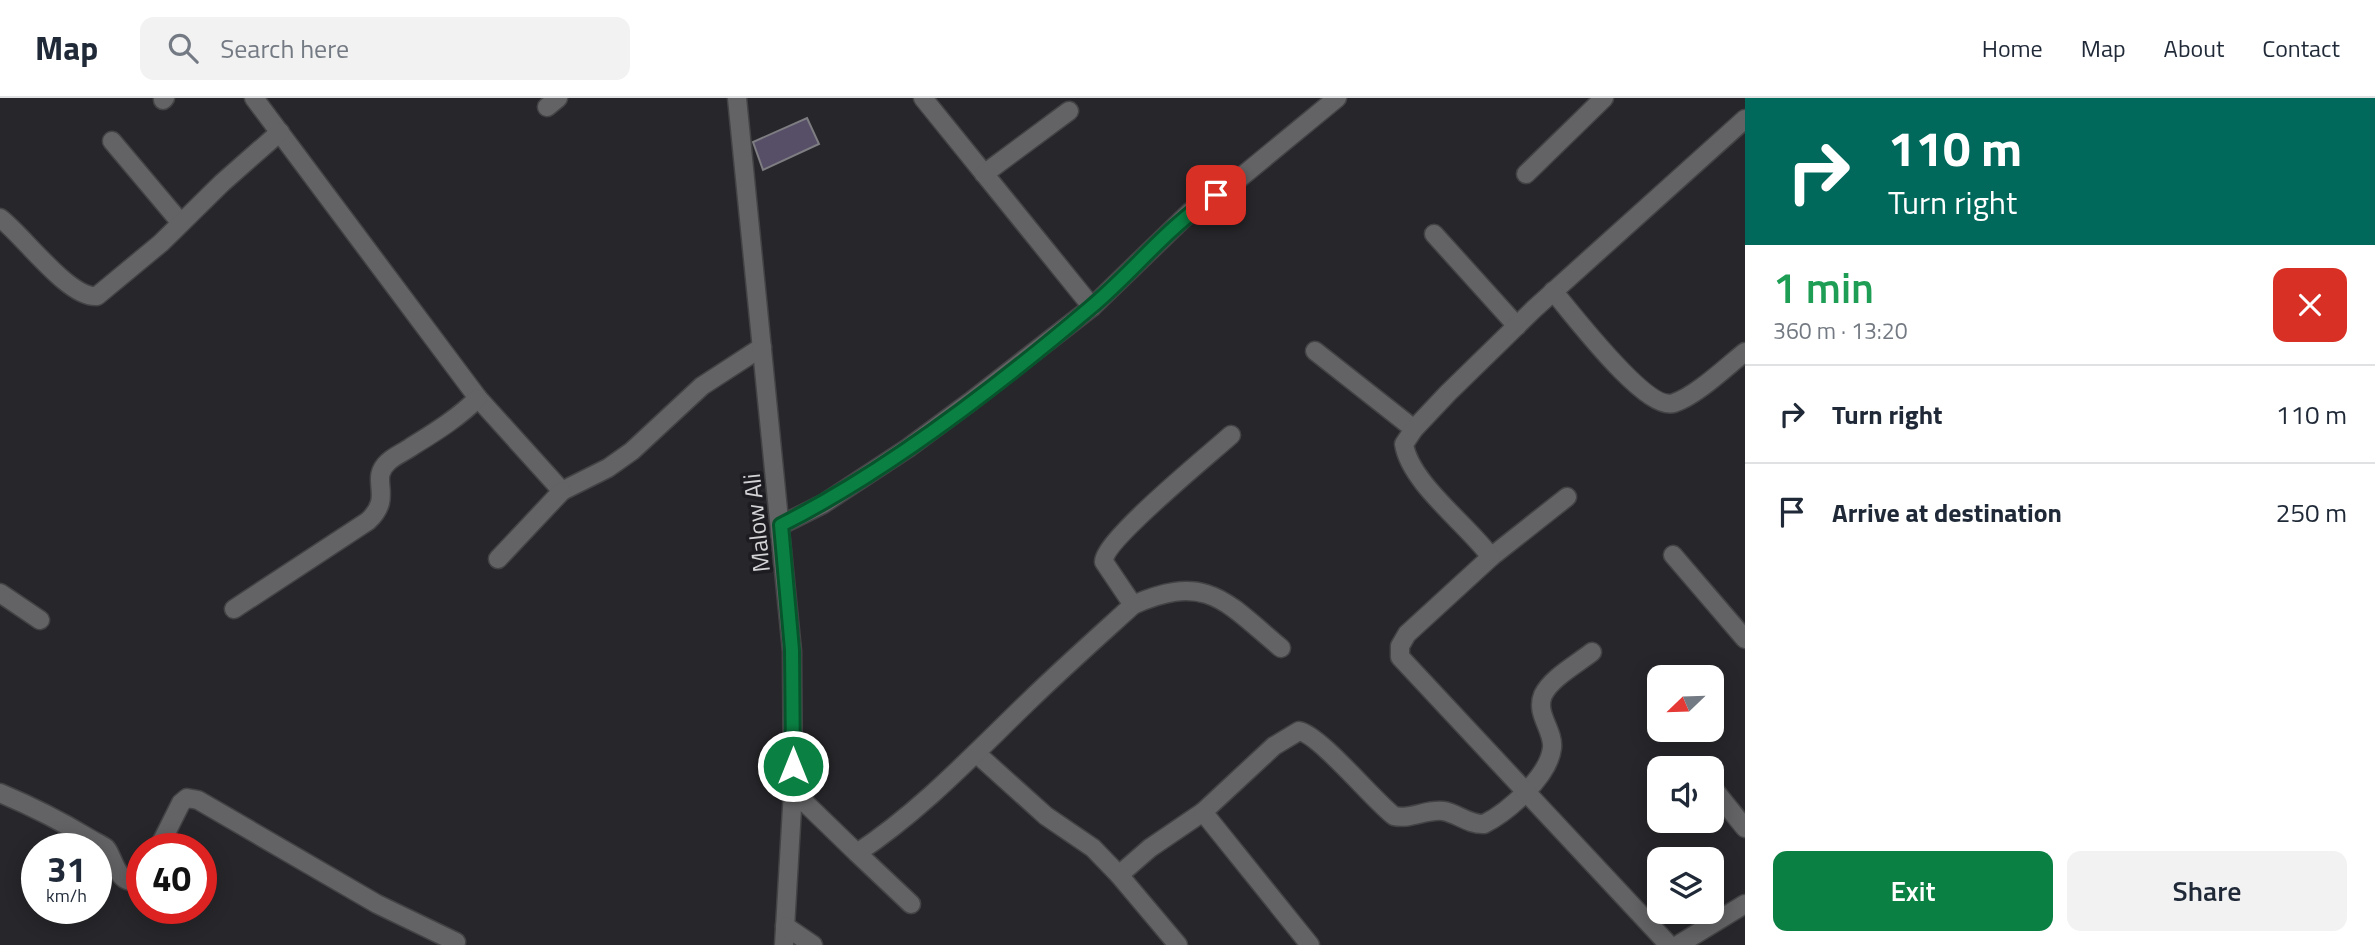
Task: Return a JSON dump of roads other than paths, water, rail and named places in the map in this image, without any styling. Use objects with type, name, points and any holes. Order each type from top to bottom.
[{"type":"street","points":[[254,98],[478,398],[562,491]]},
{"type":"street","name":"Malow Ali","points":[[737,98],[792,650],[793,791],[784,945]]},
{"type":"street","points":[[923,98],[1092,307]]},
{"type":"street","points":[[781,525],[823,504],[908,448],[1092,307],[1190,212],[1235,182],[1338,98]]},
{"type":"street","points":[[1526,174],[1604,98]]},
{"type":"street","points":[[984,174],[1069,111]]},
{"type":"street","points":[[1491,557],[1406,458],[1404,444],[1414,429],[1553,291],[1745,119]]},
{"type":"street","points":[[0,218],[72,287],[89,296],[97,296],[280,132]]},
{"type":"street","points":[[112,141],[181,223]]},
{"type":"street","points":[[1434,234],[1517,326]]},
{"type":"street","points":[[1553,291],[1612,361],[1660,402],[1675,403],[1689,395],[1745,352]]},
{"type":"street","points":[[498,559],[562,491],[608,468],[632,451],[702,386],[762,347]]},
{"type":"street","points":[[1315,351],[1414,429]]},
{"type":"street","points":[[234,609],[377,513],[383,500],[380,476],[388,462],[463,414],[478,398]]},
{"type":"street","points":[[1133,605],[1104,562],[1108,548],[1231,435]]},
{"type":"street","points":[[1567,497],[1491,557],[1407,634],[1400,646],[1400,657],[1669,945]]},
{"type":"street","points":[[1673,555],[1745,639]]},
{"type":"street","points":[[857,853],[891,830],[1070,660],[1133,605],[1161,593],[1196,590],[1225,601],[1281,648]]},
{"type":"street","points":[[0,593],[40,620]]},
{"type":"street","points":[[1119,875],[1150,848],[1203,812],[1274,746],[1299,731],[1306,732],[1394,816],[1401,818],[1445,811],[1472,823],[1484,824],[1525,792],[1544,770],[1553,748],[1543,716],[1542,697],[1549,686],[1592,652]]},
{"type":"street","points":[[976,752],[1046,816],[1093,848],[1178,945]]},
{"type":"street","points":[[793,791],[911,904]]},
{"type":"street","points":[[0,793],[51,815],[106,848],[114,870],[126,877]]},
{"type":"street","points":[[166,833],[181,803],[187,798],[198,800],[377,904],[456,942]]},
{"type":"street","points":[[1724,801],[1745,828]]},
{"type":"street","points":[[1203,812],[1310,945]]},
{"type":"street","points":[[1678,945],[1745,904]]},
{"type":"street","points":[[785,926],[813,945]]}]
